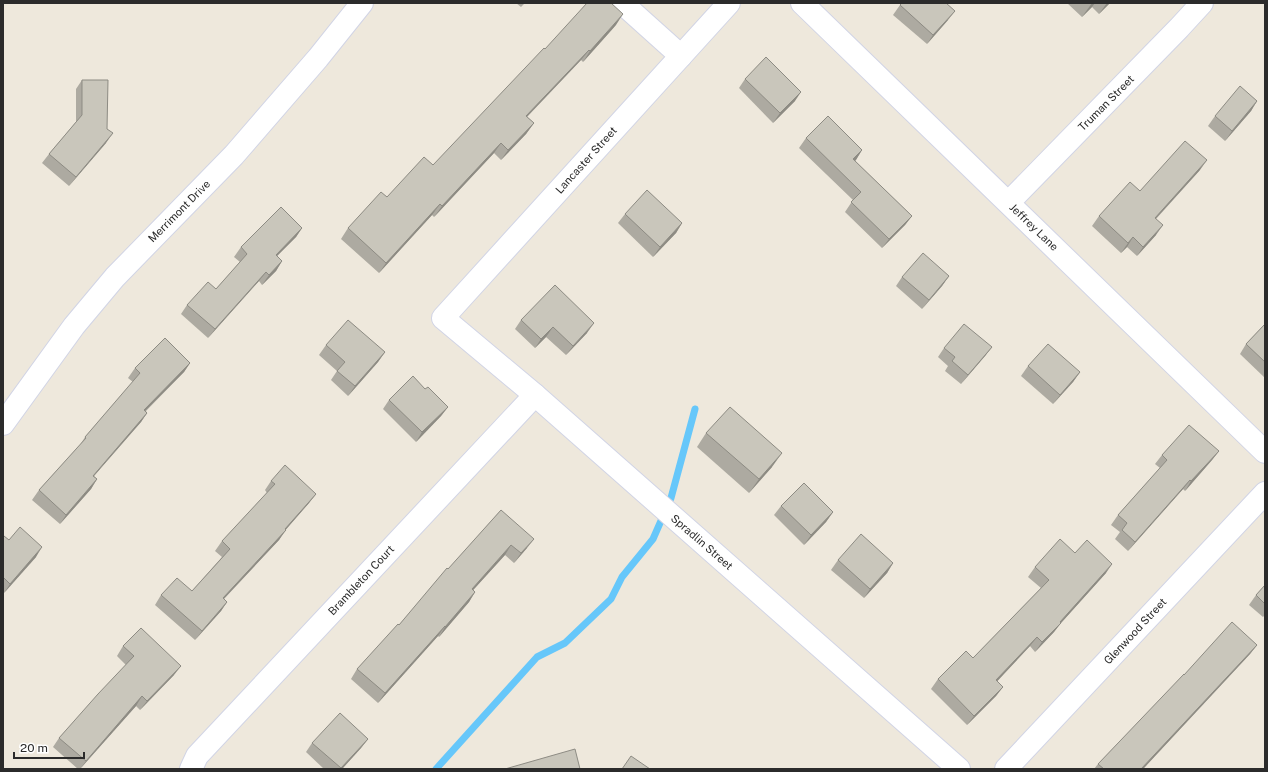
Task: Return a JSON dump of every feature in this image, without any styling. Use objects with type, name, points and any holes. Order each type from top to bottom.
[{"type":"street","name":"Merrimont Drive","points":[[3,424],[74,326],[115,277],[234,155],[318,58],[362,3]]},
{"type":"street","points":[[622,3],[681,56]]},
{"type":"street","name":"Lancaster Street","points":[[443,318],[729,3]]},
{"type":"street","name":"Jeffrey Lane","points":[[802,3],[1265,452]]},
{"type":"street","name":"Truman Street","points":[[1008,202],[1202,3]]},
{"type":"street","name":"Spradlin Street","points":[[443,318],[535,395],[959,769]]},
{"type":"street","name":"Brambleton Court","points":[[191,769],[197,756],[535,395]]},
{"type":"street","name":"Glenwood Street","points":[[1006,769],[1265,493]]},
{"type":"building","points":[[587,3],[611,3],[623,14],[590,51],[589,50],[526,116],[534,123],[508,150],[501,143],[442,206],[440,204],[386,263],[348,228],[381,192],[387,197],[424,157],[433,165],[544,48],[545,49]]},
{"type":"building","points":[[902,3],[946,3],[955,11],[933,35],[900,5]]},
{"type":"building","points":[[766,57],[801,92],[780,113],[745,79]]},
{"type":"building","points":[[82,80],[108,80],[107,129],[113,133],[76,177],[49,154],[82,115]]},
{"type":"building","points":[[1240,86],[1257,101],[1232,131],[1215,116]]},
{"type":"building","points":[[828,116],[862,150],[853,159],[912,216],[889,239],[851,202],[861,192],[806,138]]},
{"type":"building","points":[[1185,141],[1207,160],[1155,218],[1163,225],[1143,247],[1133,237],[1128,243],[1099,216],[1130,182],[1140,191]]},
{"type":"building","points":[[647,190],[682,223],[660,247],[625,214]]},
{"type":"building","points":[[281,207],[302,228],[276,255],[282,261],[269,275],[266,272],[215,329],[187,305],[208,282],[216,289],[247,254],[241,247]]},
{"type":"building","points":[[923,253],[949,276],[929,300],[902,277]]},
{"type":"building","points":[[555,285],[594,323],[573,346],[553,327],[541,339],[521,320]]},
{"type":"building","points":[[348,320],[385,352],[355,386],[337,371],[345,362],[326,345]]},
{"type":"building","points":[[964,324],[992,347],[968,375],[952,361],[955,357],[944,348]]},
{"type":"building","points":[[1265,324],[1265,362],[1246,344]]},
{"type":"building","points":[[165,338],[190,363],[144,410],[147,413],[93,476],[97,479],[66,515],[39,490],[86,438],[85,437],[140,373],[135,368]]},
{"type":"building","points":[[1048,344],[1080,372],[1060,395],[1028,366]]},
{"type":"building","points":[[413,376],[425,389],[428,387],[448,407],[422,432],[389,400]]},
{"type":"building","points":[[730,407],[782,453],[759,479],[706,433]]},
{"type":"building","points":[[1189,425],[1219,451],[1191,481],[1190,480],[1135,542],[1122,530],[1127,523],[1118,515],[1167,460],[1162,455]]},
{"type":"building","points":[[285,465],[316,494],[285,529],[286,530],[223,598],[227,602],[202,631],[161,595],[177,578],[192,591],[230,549],[222,541],[275,484],[271,481]]},
{"type":"building","points":[[804,483],[833,512],[811,535],[781,506]]},
{"type":"building","points":[[501,510],[534,539],[521,553],[511,545],[472,589],[475,592],[385,693],[357,669],[398,624],[399,625],[447,568],[448,569]]},
{"type":"building","points":[[20,527],[42,547],[10,584],[3,577],[3,537],[4,536],[9,540]]},
{"type":"building","points":[[861,534],[893,563],[870,589],[838,560]]},
{"type":"building","points":[[1060,539],[1075,553],[1087,540],[1112,564],[1060,622],[1061,623],[1042,642],[1037,637],[996,680],[1003,687],[974,716],[938,679],[966,651],[973,658],[1049,580],[1035,567]]},
{"type":"building","points":[[1265,585],[1265,604],[1256,595]]},
{"type":"building","points":[[1232,622],[1257,645],[1141,769],[1104,769],[1098,764],[1184,675]]},
{"type":"building","points":[[141,628],[181,666],[147,701],[142,696],[86,761],[59,738],[134,656],[123,646]]},
{"type":"building","points":[[340,713],[368,739],[341,768],[312,743]]},
{"type":"building","points":[[575,749],[580,769],[505,769]]},
{"type":"building","points":[[631,756],[650,769],[622,769]]},
{"type":"waterway","points":[[436,769],[537,657],[565,643],[611,599],[622,577],[653,539],[671,498],[695,409]]}]
